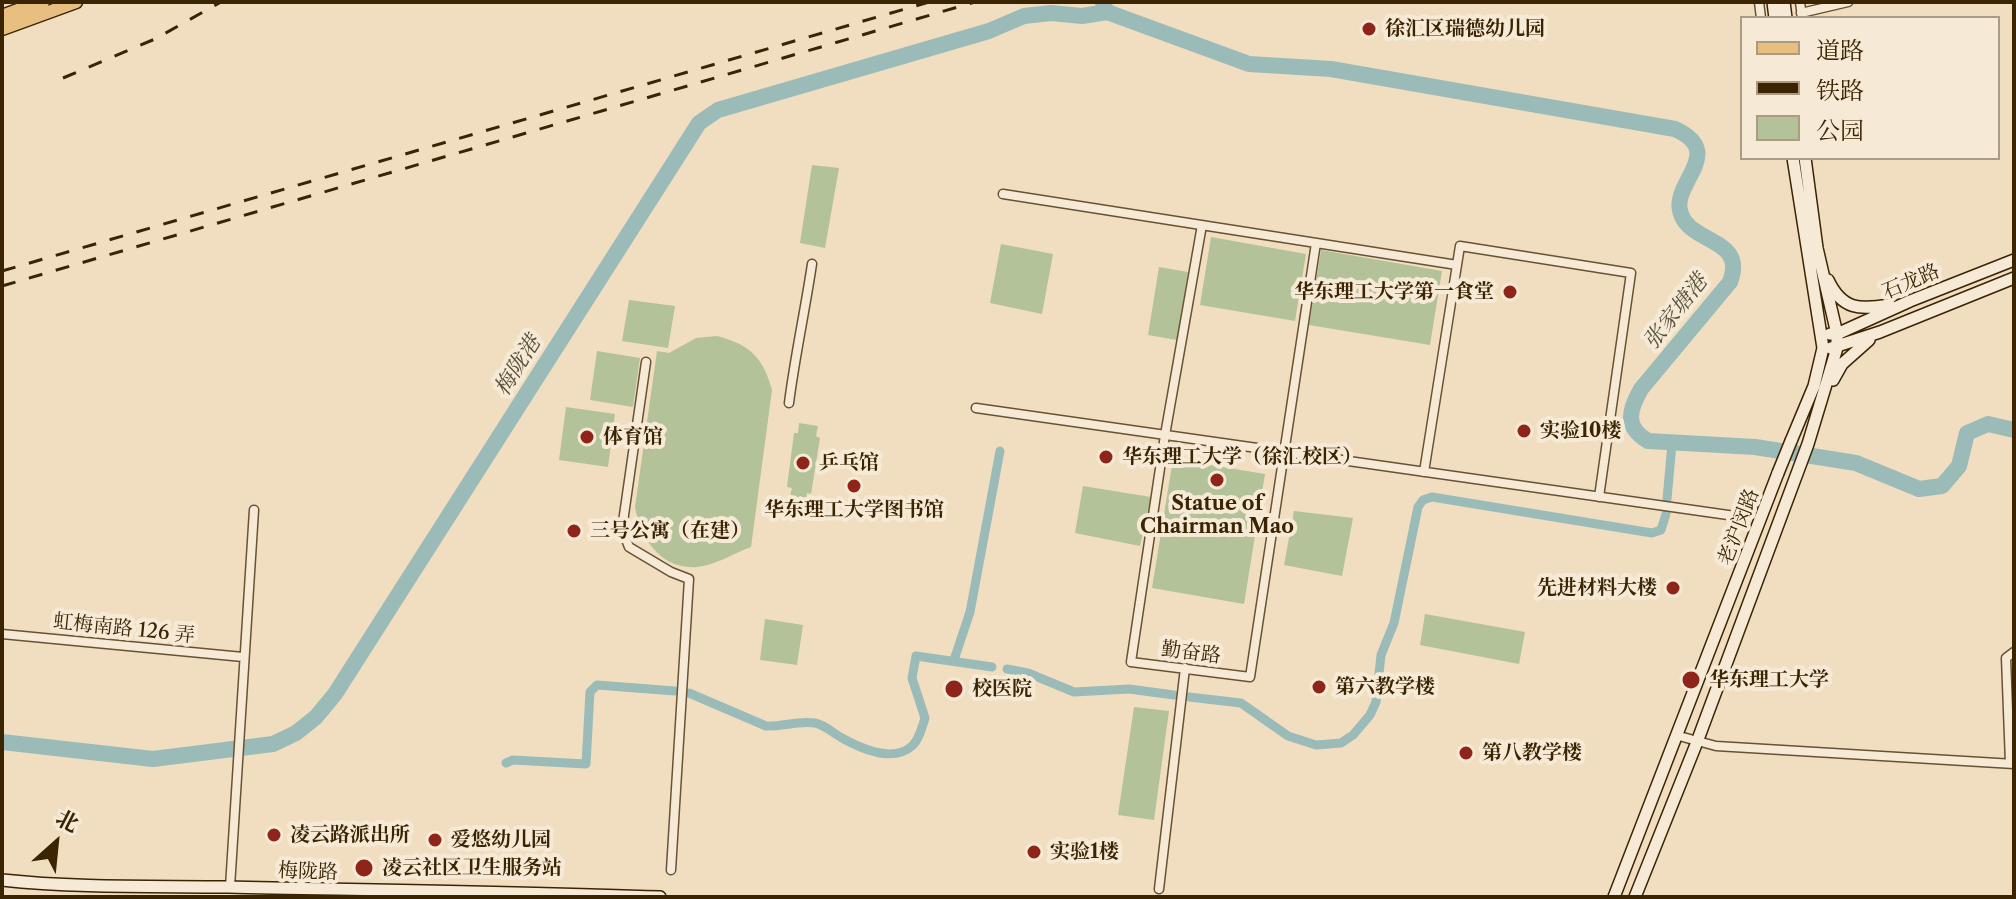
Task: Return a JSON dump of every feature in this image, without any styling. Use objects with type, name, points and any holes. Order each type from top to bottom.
[{"type":"highway","points":[[2,17],[42,2]]},
{"type":"main road","points":[[2,11],[24,2]]},
{"type":"main road","points":[[2,29],[76,2]]},
{"type":"main road","name":"老沪闵路","points":[[1635,897],[1697,742],[1808,444],[1837,348],[1837,334],[1802,177],[1793,160]]},
{"type":"main road","name":"老沪闵路","points":[[1614,897],[1814,386],[1823,348],[1802,177],[1806,160]]},
{"type":"main road","points":[[1817,248],[1834,292],[1847,303],[1869,310],[1910,301]]},
{"type":"main road","name":"石龙路","points":[[1822,333],[1837,334],[2014,260]]},
{"type":"main road","name":"石龙路","points":[[1823,348],[1837,348],[2014,278]]},
{"type":"main road","points":[[1826,390],[1842,364],[1880,332]]},
{"type":"main road","name":"梅陇路","points":[[2,880],[175,892],[230,887],[361,892],[492,890],[660,897]]},
{"type":"street","points":[[1800,2],[1802,16],[1848,2]]},
{"type":"street","points":[[1003,194],[1457,265]]},
{"type":"street","name":"勤奋路","points":[[1202,225],[1165,435],[1131,662],[1250,677],[1316,243]]},
{"type":"street","points":[[1424,472],[1460,246],[1631,273],[1599,497]]},
{"type":"street","points":[[789,403],[796,351],[808,305],[812,264]]},
{"type":"street","points":[[646,362],[622,529],[629,547],[689,579],[671,870]]},
{"type":"street","points":[[976,408],[1735,516]]},
{"type":"street","points":[[230,887],[254,510]]},
{"type":"street","name":"虹梅南路 126 弄","points":[[2,634],[243,657]]},
{"type":"street","points":[[1679,736],[1716,746],[2012,764],[2006,658],[2014,652]]},
{"type":"street","points":[[1159,889],[1185,668]]},
{"type":"green space","points":[[812,165],[839,168],[825,248],[800,243]]},
{"type":"green space","points":[[1211,237],[1306,254],[1295,321],[1200,305]]},
{"type":"green space","points":[[1001,244],[1053,254],[1042,314],[990,303]]},
{"type":"green space","points":[[1321,250],[1442,271],[1430,345],[1309,325]]},
{"type":"green space","points":[[1159,267],[1188,272],[1177,340],[1148,335]]},
{"type":"green space","points":[[629,300],[675,306],[668,348],[622,341]]},
{"type":"green space","points":[[717,336],[754,354],[772,390],[751,547],[710,564],[684,567],[663,558],[654,550],[642,530],[635,507],[657,351],[669,353],[696,338]]},
{"type":"green space","points":[[597,351],[640,358],[633,407],[590,400]]},
{"type":"green space","name":"体育馆","points":[[566,407],[615,414],[608,467],[559,460]]},
{"type":"green space","name":"乒乓馆","points":[[799,423],[818,426],[816,436],[820,438],[811,494],[807,493],[806,499],[790,496],[792,488],[787,487],[794,433],[798,433]]},
{"type":"green space","points":[[1173,459],[1265,474],[1244,604],[1152,588]]},
{"type":"green space","points":[[1083,486],[1151,497],[1140,546],[1075,533]]},
{"type":"green space","points":[[1294,511],[1353,518],[1342,576],[1284,565]]},
{"type":"green space","points":[[1425,614],[1525,632],[1519,664],[1420,645]]},
{"type":"green space","points":[[765,619],[803,625],[797,665],[760,660]]},
{"type":"green space","points":[[1134,707],[1169,711],[1154,820],[1118,815]]},
{"type":"waterway","name":"张家塘港","points":[[1103,3],[1107,12],[1249,64],[1331,69],[1675,129],[1690,138],[1697,148],[1697,159],[1682,191],[1679,203],[1681,214],[1695,231],[1725,249],[1731,257],[1733,268],[1730,282],[1637,397],[1632,424],[1648,441],[1755,447],[1856,463],[1919,489],[1942,486],[1959,466],[1967,433],[1988,424],[2014,430]]},
{"type":"waterway","name":"梅陇港","points":[[2,742],[153,759],[273,744],[296,733],[316,717],[335,694],[699,123],[718,110],[989,31],[1024,16],[1051,13],[1082,16],[1107,12]]},
{"type":"waterway","points":[[1667,499],[1672,444]]},
{"type":"waterway","points":[[954,660],[970,612],[1000,451]]},
{"type":"waterway","points":[[1189,697],[1241,703],[1288,736],[1316,745],[1341,743],[1353,735],[1370,715],[1376,702],[1381,655],[1394,623],[1418,507],[1423,500],[1432,497],[1652,533],[1661,530],[1666,514]]},
{"type":"waterway","points":[[689,693],[766,726],[815,723],[849,742],[886,754],[904,751],[912,746],[925,718],[912,678],[916,656],[992,667]]},
{"type":"waterway","points":[[1007,669],[1028,673],[1074,692],[1129,689],[1174,695]]},
{"type":"waterway","points":[[506,763],[513,760],[586,764],[590,692],[597,685],[675,691]]},
{"type":"railway","points":[[63,78],[155,39],[221,2]]},
{"type":"railway","points":[[2,271],[929,2]]},
{"type":"railway","points":[[2,286],[975,2]]},
{"type":"place","name":"徐汇区瑞德幼儿园","points":[[1369,29]]},
{"type":"place","name":"华东理工大学第一食堂","points":[[1510,292]]},
{"type":"place","name":"实验10楼","points":[[1524,431]]},
{"type":"place","name":"体育馆","points":[[587,437]]},
{"type":"place","name":"华东理工大学（徐汇校区）","points":[[1106,457]]},
{"type":"place","name":"乒乓馆","points":[[803,463]]},
{"type":"place","name":"Statue of Chairman Mao","points":[[1217,480]]},
{"type":"place","name":"华东理工大学图书馆","points":[[854,486]]},
{"type":"place","name":"三号公寓（在建）","points":[[574,531]]},
{"type":"place","name":"先进材料大楼","points":[[1673,588]]},
{"type":"place","name":"华东理工大学","points":[[1691,680]]},
{"type":"place","name":"第六教学楼","points":[[1319,687]]},
{"type":"place","name":"校医院","points":[[954,689]]},
{"type":"place","name":"第八教学楼","points":[[1466,753]]},
{"type":"place","name":"凌云路派出所","points":[[274,835]]},
{"type":"place","name":"爱悠幼儿园","points":[[435,840]]},
{"type":"place","name":"实验1楼","points":[[1034,852]]},
{"type":"place","name":"凌云社区卫生服务站","points":[[364,868]]}]
